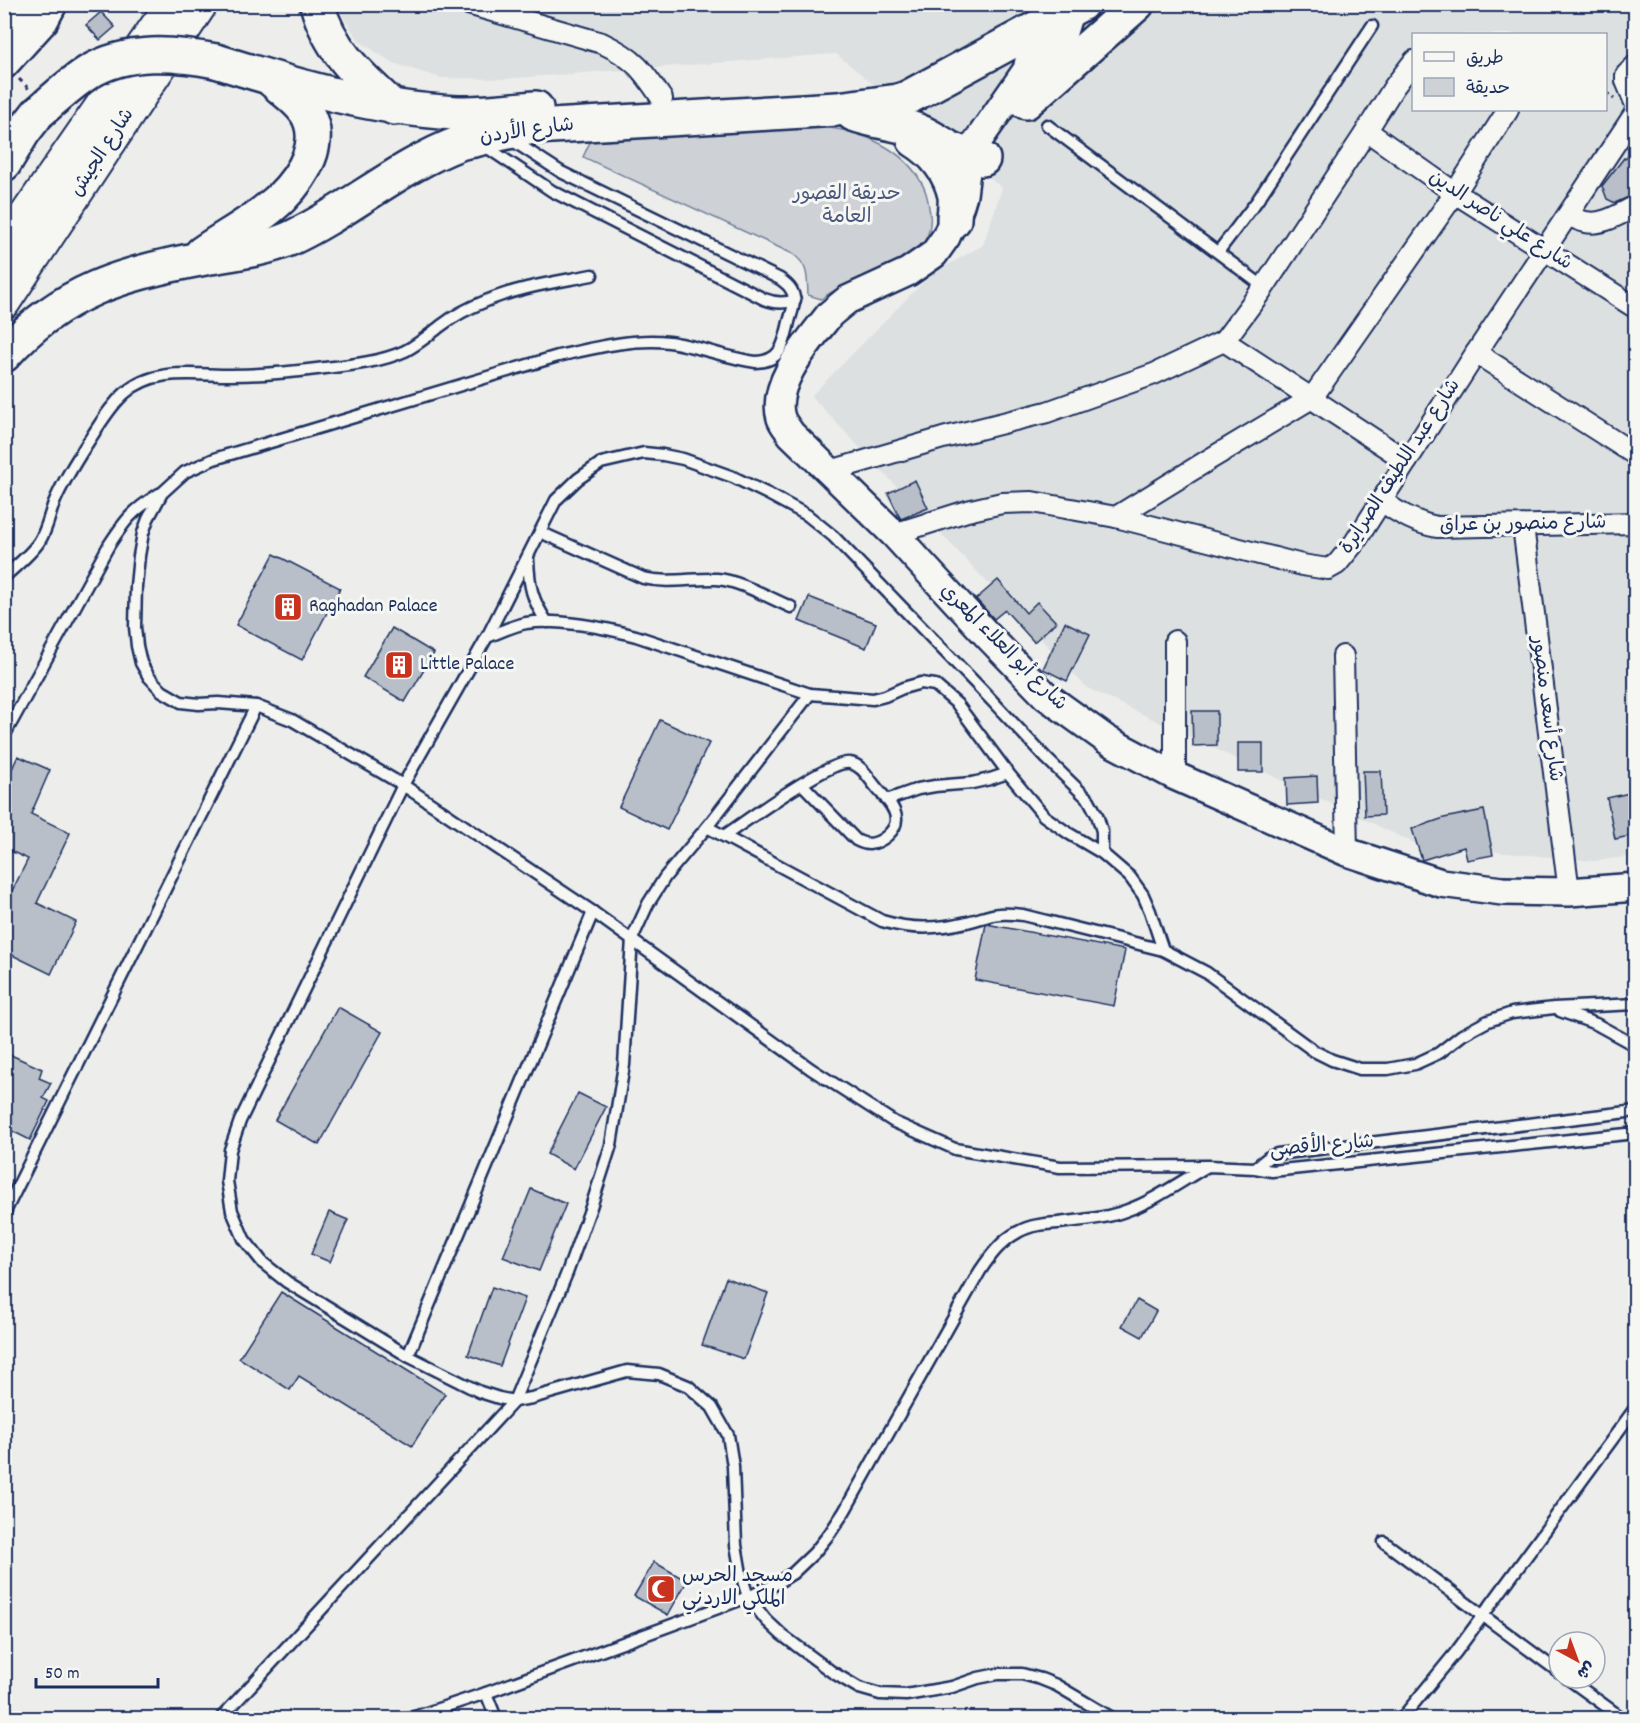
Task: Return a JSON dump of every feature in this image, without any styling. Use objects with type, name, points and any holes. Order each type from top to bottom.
[{"type":"highway","points":[[317,4],[322,23],[338,50],[356,72],[394,108]]},
{"type":"highway","points":[[1037,113],[1137,4]]},
{"type":"highway","name":"شارع الأردن","points":[[4,164],[38,113],[90,71],[122,58],[155,54],[185,55],[216,61],[329,95],[394,108],[460,113],[662,99],[843,92],[888,87],[1055,9]]},
{"type":"highway","name":"شارع الأردن","points":[[4,355],[35,324],[88,290],[125,276],[270,246],[288,239],[313,227],[398,174],[462,142],[536,127],[837,109],[898,101],[908,98],[1055,9]]},
{"type":"highway","points":[[191,261],[281,198],[301,174],[310,156],[314,138],[306,112],[269,77]]},
{"type":"highway","points":[[837,109],[866,119],[921,132],[952,149],[975,157]]},
{"type":"highway","points":[[893,125],[924,146],[945,170],[958,207]]},
{"type":"main road","name":"شارع الجيش","points":[[4,247],[171,4]]},
{"type":"main road","name":"شارع الجيش","points":[[4,302],[201,4]]},
{"type":"street","points":[[4,39],[23,18],[31,4]]},
{"type":"street","points":[[4,65],[44,21],[53,4]]},
{"type":"street","points":[[468,4],[602,43],[623,53],[636,64],[662,99]]},
{"type":"street","name":"شارع أبو العلاء المعري","points":[[975,157],[1037,113],[1057,52],[1055,9]]},
{"type":"street","name":"شارع أبو العلاء المعري","points":[[1055,9],[1027,70],[975,157],[946,237],[934,254],[908,272],[868,289],[837,306],[790,369],[779,405],[781,419],[791,434],[894,534],[1046,696],[1107,740],[1174,776],[1347,852],[1432,880],[1456,886],[1502,891],[1569,892],[1635,887]]},
{"type":"street","points":[[830,471],[943,438],[1057,409],[1154,374],[1224,341],[1264,287],[1412,62]]},
{"type":"street","name":"شارع عبد اللطيف الصرايرة","points":[[894,534],[967,510],[1002,503],[1032,502],[1116,517],[1302,565],[1329,568],[1337,564],[1356,542],[1476,353],[1634,115],[1635,107],[1626,75],[1634,66]]},
{"type":"street","points":[[1116,517],[1312,398],[1455,193],[1507,111]]},
{"type":"street","name":"شارع علي ناصر الدين","points":[[1367,131],[1455,193],[1635,308]]},
{"type":"street","points":[[1568,215],[1593,223],[1635,206]]},
{"type":"street","points":[[1224,341],[1407,461]]},
{"type":"street","points":[[1476,353],[1635,455]]},
{"type":"street","name":"شارع منصور بن عراق","points":[[1382,501],[1420,524],[1437,528],[1635,524]]},
{"type":"street","name":"شارع أسعد منصور","points":[[1523,526],[1569,892]]},
{"type":"street","points":[[1174,776],[1175,640]]},
{"type":"street","points":[[1343,656],[1347,852]]},
{"type":"lane","points":[[1218,252],[1257,201],[1372,27]]},
{"type":"lane","points":[[1037,113],[1264,287]]},
{"type":"lane","points":[[4,736],[122,525],[140,506],[162,493],[185,472],[214,459],[558,356],[600,346],[654,341],[746,361],[765,362],[781,349],[795,300],[787,284],[770,273],[488,136]]},
{"type":"lane","points":[[488,136],[540,184],[552,191],[764,299],[779,303],[795,300]]},
{"type":"lane","points":[[540,184],[550,165]]},
{"type":"lane","points":[[4,577],[41,540],[53,506],[69,472],[116,401],[139,383],[166,375],[278,373],[327,368],[390,356],[420,343],[453,318],[486,300],[524,289],[592,275]]},
{"type":"lane","points":[[1102,854],[1102,831],[1089,800],[833,536],[807,515],[733,477],[683,459],[644,453],[601,463],[578,479],[556,500],[487,637],[404,785],[240,1121],[230,1150],[227,1180],[232,1211],[240,1230],[244,1239],[263,1263],[287,1282],[408,1356],[480,1392],[514,1401],[627,1371],[659,1374],[688,1386],[712,1407],[728,1435],[734,1466],[736,1545],[748,1597],[766,1620],[782,1635],[832,1672],[859,1688],[879,1694],[906,1695],[952,1687],[998,1674],[1022,1674],[1056,1685],[1112,1719]]},
{"type":"lane","points":[[162,493],[148,519],[139,556],[135,627],[141,663],[149,677],[162,691],[182,702],[256,706],[292,720],[404,785],[593,912],[829,1081],[894,1122],[955,1149],[1060,1167],[1255,1168]]},
{"type":"lane","points":[[540,532],[643,578],[657,582],[720,579],[791,607]]},
{"type":"lane","points":[[528,556],[531,591],[537,608],[547,622]]},
{"type":"lane","points":[[487,637],[526,624],[547,622],[595,626],[636,636],[810,694],[873,699],[921,683],[935,685],[957,704],[1044,816],[1121,867],[1130,877],[1143,894],[1163,950]]},
{"type":"lane","points":[[221,1719],[514,1401],[567,1273],[611,1145],[624,1065],[632,939],[648,904],[665,877],[707,827],[810,694]]},
{"type":"lane","points":[[4,1214],[256,706]]},
{"type":"lane","points":[[724,836],[802,784],[841,763],[851,763],[859,767],[887,800],[894,810],[896,820],[893,830],[877,843],[866,844],[856,840],[802,784]]},
{"type":"lane","points":[[887,800],[918,789],[972,783],[1008,772]]},
{"type":"lane","points":[[707,827],[882,921],[898,926],[917,929],[953,925],[1007,913],[1163,950],[1207,973],[1314,1051],[1360,1070],[1388,1069],[1415,1064],[1439,1053],[1462,1035],[1512,1013],[1554,1008],[1635,1004]]},
{"type":"lane","points":[[408,1356],[593,912]]},
{"type":"lane","points":[[1554,1008],[1596,1024],[1635,1046]]},
{"type":"lane","name":"شارع الأقصى","points":[[1255,1168],[1277,1154],[1635,1111]]},
{"type":"lane","name":"شارع الأقصى","points":[[1255,1168],[1281,1171],[1635,1133]]},
{"type":"lane","points":[[411,1719],[428,1716],[748,1597],[793,1573],[814,1553],[844,1512],[980,1271],[1002,1243],[1018,1232],[1034,1226],[1099,1218],[1126,1211],[1208,1166]]},
{"type":"lane","points":[[1402,1719],[1456,1652],[1635,1407]]},
{"type":"lane","points":[[1384,1542],[1547,1663]]},
{"type":"lane","points":[[1583,1690],[1622,1719]]},
{"type":"lane","points":[[486,1693],[495,1719]]},
{"type":"shaded area","points":[[336,5],[1635,5],[1635,856],[1593,861],[1418,845],[1087,688],[811,396],[930,275],[983,245],[1002,188],[836,54],[504,79],[440,78],[393,63],[359,41]]},
{"type":"green space","name":"حديقة القصور العامة","points":[[771,123],[843,130],[869,138],[894,152],[914,171],[928,201],[930,227],[919,249],[910,257],[854,280],[821,299],[808,295],[805,268],[793,254],[583,157],[592,138]]},
{"type":"building","points":[[101,12],[115,27],[100,40],[86,25]]},
{"type":"building","points":[[1635,150],[1635,194],[1615,203],[1607,199],[1602,186],[1624,158]]},
{"type":"building","points":[[915,480],[928,508],[901,519],[888,493]]},
{"type":"building","name":"Raghadan Palace","points":[[274,554],[340,588],[302,660],[236,625]]},
{"type":"building","points":[[998,580],[1026,613],[1037,602],[1056,622],[1034,642],[1005,610],[994,619],[976,599]]},
{"type":"building","points":[[809,597],[876,623],[866,648],[799,621]]},
{"type":"building","points":[[1065,622],[1090,634],[1067,681],[1043,669]]},
{"type":"building","name":"Little Palace","points":[[392,628],[434,653],[405,702],[363,677]]},
{"type":"building","points":[[1192,711],[1217,711],[1217,745],[1193,746]]},
{"type":"building","points":[[660,720],[709,743],[667,830],[619,807]]},
{"type":"building","points":[[1238,743],[1263,743],[1263,772],[1238,772]]},
{"type":"building","points":[[18,756],[50,770],[31,814],[70,833],[37,903],[76,922],[51,974],[4,951],[4,907],[28,859],[4,848],[4,786]]},
{"type":"building","points":[[1363,771],[1381,771],[1383,815],[1365,816]]},
{"type":"building","points":[[1317,776],[1318,803],[1287,805],[1286,778]]},
{"type":"building","points":[[1634,792],[1635,835],[1615,839],[1607,798]]},
{"type":"building","points":[[1484,810],[1493,855],[1467,860],[1464,847],[1422,860],[1412,829],[1444,818]]},
{"type":"building","points":[[986,924],[1125,950],[1114,1006],[975,980]]},
{"type":"building","points":[[338,1007],[382,1032],[319,1145],[275,1120]]},
{"type":"building","points":[[11,1055],[42,1069],[39,1078],[51,1083],[43,1098],[49,1101],[30,1140],[4,1127],[4,1067]]},
{"type":"building","points":[[578,1093],[606,1107],[574,1169],[547,1154]]},
{"type":"building","points":[[531,1189],[566,1204],[539,1271],[503,1257]]},
{"type":"building","points":[[329,1212],[348,1220],[330,1262],[311,1254]]},
{"type":"building","points":[[726,1278],[768,1293],[744,1359],[702,1345]]},
{"type":"building","points":[[492,1287],[525,1298],[500,1366],[468,1355]]},
{"type":"building","points":[[281,1292],[445,1394],[412,1446],[299,1376],[290,1390],[239,1358]]},
{"type":"building","points":[[1137,1300],[1156,1311],[1142,1337],[1122,1326]]},
{"type":"building","name":"مسجد الحرس الملكي الاردني","points":[[654,1562],[687,1581],[668,1615],[634,1596]]},
{"type":"place","name":"Raghadan Palace","points":[[288,607]]},
{"type":"place","name":"Little Palace","points":[[399,665]]},
{"type":"place","name":"مسجد الحرس الملكي الاردني","points":[[661,1589]]}]
